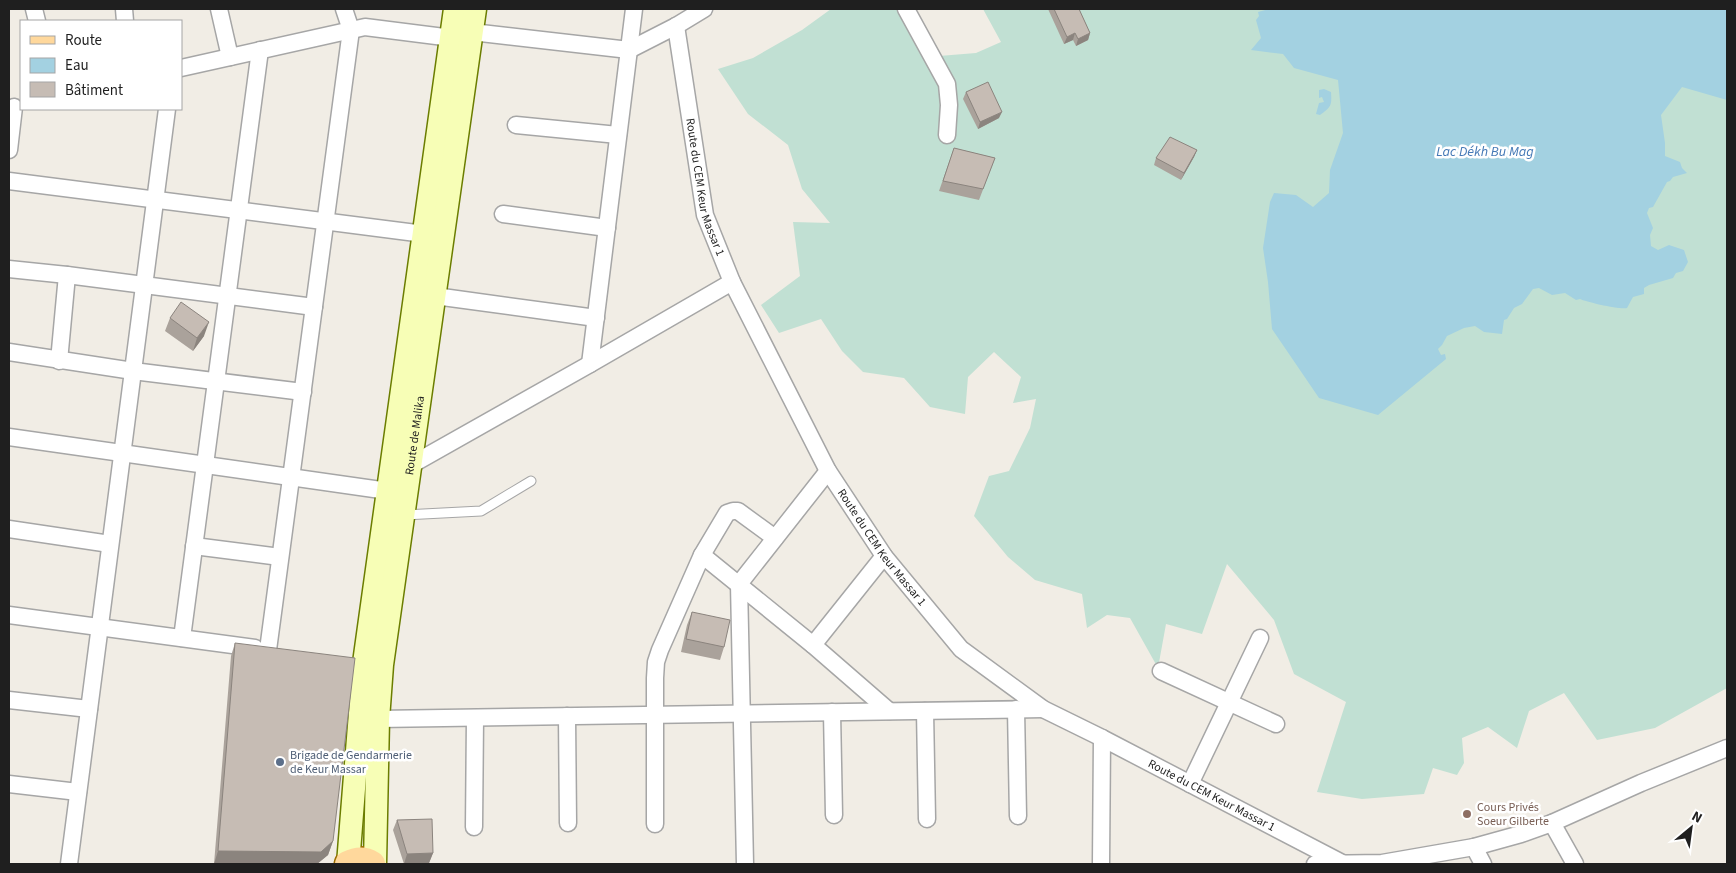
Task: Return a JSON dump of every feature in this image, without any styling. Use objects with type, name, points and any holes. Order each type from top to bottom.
[{"type":"main road","name":"Route de Malika","points":[[361,864],[378,719],[382,665],[435,296],[462,35],[456,9]]},
{"type":"main road","name":"Route de Malika","points":[[361,864],[354,661],[388,492],[424,234],[462,35],[475,9]]},
{"type":"street","points":[[219,9],[230,57]]},
{"type":"street","points":[[268,650],[351,30],[344,9]]},
{"type":"street","points":[[590,364],[634,9]]},
{"type":"street","points":[[182,68],[365,27],[629,50],[704,9]]},
{"type":"street","points":[[906,9],[947,84],[949,105],[947,135]]},
{"type":"street","name":"Route du CEM Keur Massar 1","points":[[676,26],[705,215],[732,282],[828,471],[884,556],[961,649],[1043,709],[1344,864]]},
{"type":"street","points":[[182,638],[260,50]]},
{"type":"street","points":[[9,150],[15,107]]},
{"type":"street","points":[[69,864],[167,110]]},
{"type":"street","points":[[516,125],[618,135]]},
{"type":"street","points":[[9,182],[424,234]]},
{"type":"street","points":[[504,214],[607,228]]},
{"type":"street","points":[[9,269],[314,307]]},
{"type":"street","points":[[59,360],[67,275]]},
{"type":"street","points":[[411,465],[732,282]]},
{"type":"street","points":[[435,296],[596,318]]},
{"type":"street","points":[[9,352],[133,371],[303,392]]},
{"type":"street","points":[[9,437],[388,492]]},
{"type":"street","points":[[745,864],[739,584],[828,471]]},
{"type":"street","points":[[654,824],[655,678],[656,662],[660,650],[702,555],[725,516],[733,511],[738,511],[775,538]]},
{"type":"street","points":[[9,529],[110,544]]},
{"type":"street","points":[[194,546],[280,557]]},
{"type":"street","points":[[702,555],[889,711]]},
{"type":"street","points":[[813,646],[884,556]]},
{"type":"street","points":[[9,615],[287,652]]},
{"type":"street","points":[[1190,784],[1260,638]]},
{"type":"street","points":[[1161,671],[1276,724]]},
{"type":"street","points":[[9,700],[89,709]]},
{"type":"street","points":[[1016,709],[1018,816]]},
{"type":"street","points":[[378,719],[1043,709]]},
{"type":"street","points":[[925,711],[928,819]]},
{"type":"street","points":[[832,712],[834,815]]},
{"type":"street","points":[[567,716],[568,823]]},
{"type":"street","points":[[474,827],[475,718]]},
{"type":"street","points":[[1100,864],[1102,738]]},
{"type":"street","points":[[1315,864],[1382,863],[1474,847],[1521,834],[1727,748]]},
{"type":"street","points":[[9,784],[78,792]]},
{"type":"street","points":[[1552,822],[1575,864]]},
{"type":"street","points":[[1474,847],[1483,864]]},
{"type":"lane","points":[[404,515],[481,511],[531,481]]},
{"type":"green space","points":[[831,9],[905,9],[939,56],[976,53],[1001,42],[983,9],[1727,9],[1727,688],[1655,728],[1597,740],[1564,693],[1529,711],[1517,748],[1488,727],[1462,738],[1464,763],[1457,775],[1433,768],[1424,794],[1362,799],[1317,792],[1346,702],[1294,674],[1274,620],[1227,564],[1202,634],[1166,624],[1158,668],[1130,618],[1107,615],[1087,628],[1082,594],[1035,580],[1008,557],[974,516],[989,476],[1009,471],[1030,428],[1036,399],[1013,403],[1021,377],[994,352],[968,377],[965,414],[930,407],[904,378],[863,372],[842,351],[821,319],[779,333],[761,305],[800,276],[793,222],[830,223],[802,189],[788,145],[748,114],[718,69],[753,58],[802,30]]},
{"type":"water","name":"Lac Dékh Bu Mag","points":[[1269,9],[1727,9],[1727,100],[1682,87],[1661,115],[1665,156],[1680,162],[1682,168],[1687,173],[1673,177],[1667,182],[1653,207],[1649,208],[1647,213],[1653,228],[1650,235],[1651,246],[1658,250],[1669,245],[1684,250],[1688,262],[1683,271],[1676,273],[1673,278],[1644,288],[1644,294],[1633,297],[1627,308],[1618,308],[1580,299],[1576,300],[1565,293],[1552,295],[1539,288],[1533,289],[1522,304],[1514,308],[1507,319],[1504,320],[1502,334],[1484,332],[1475,326],[1464,328],[1447,336],[1438,349],[1441,355],[1445,354],[1446,359],[1378,415],[1319,398],[1272,329],[1263,248],[1270,202],[1274,193],[1296,195],[1313,207],[1329,193],[1330,170],[1343,133],[1338,80],[1294,68],[1283,54],[1251,50],[1261,38],[1256,20],[1259,16],[1258,12]]},
{"type":"water","points":[[1324,89],[1331,92],[1331,103],[1329,108],[1320,115],[1316,114],[1319,103],[1324,102],[1322,97],[1319,98],[1319,90]]},
{"type":"building","points":[[1054,9],[1079,9],[1090,33],[1078,39],[1075,33],[1067,37]]},
{"type":"building","points":[[988,82],[1002,112],[980,122],[966,92]]},
{"type":"building","points":[[1170,137],[1197,150],[1184,173],[1156,158]]},
{"type":"building","points":[[954,148],[995,158],[983,189],[943,181]]},
{"type":"building","points":[[181,302],[209,322],[197,338],[170,318]]},
{"type":"building","points":[[692,612],[730,620],[724,647],[686,639]]},
{"type":"building","name":"Brigade de Gendarmerie de Keur Massar","points":[[235,643],[355,658],[333,841],[321,852],[218,851]]},
{"type":"building","points":[[432,819],[433,853],[407,854],[397,820]]},
{"type":"place","name":"Brigade de Gendarmerie de Keur Massar","points":[[280,762]]},
{"type":"place","name":"Cours Privés Soeur Gilberte","points":[[1467,814]]}]
